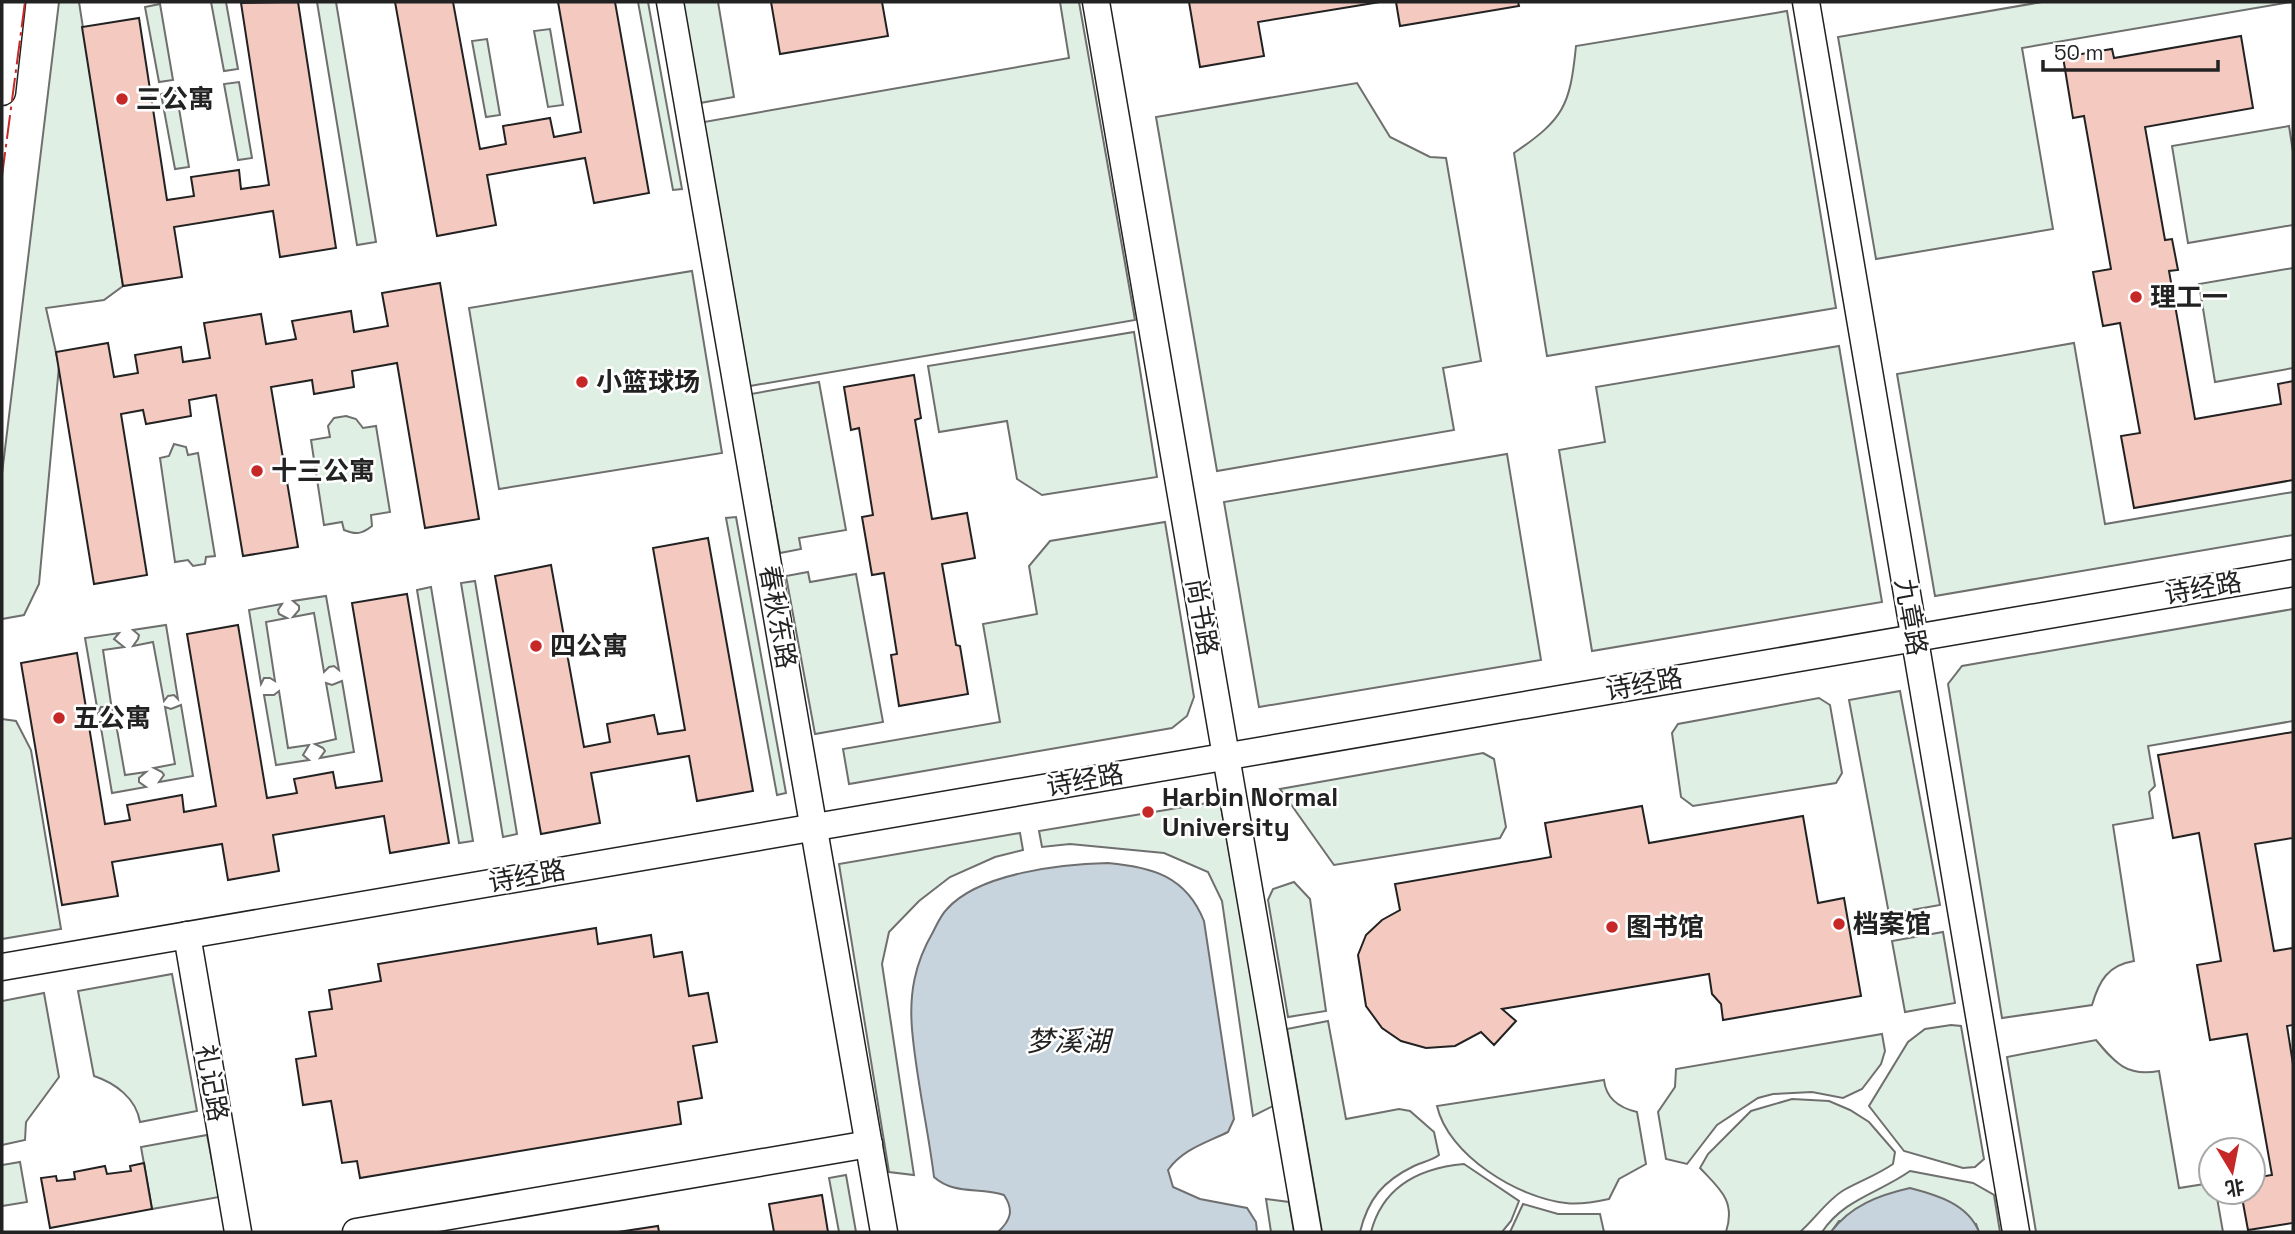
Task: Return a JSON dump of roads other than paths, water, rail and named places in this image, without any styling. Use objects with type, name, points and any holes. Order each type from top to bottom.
[{"type":"street","points":[[2,92],[12,2]]},
{"type":"street","name":"春秋东路","points":[[670,2],[884,1232]]},
{"type":"street","name":"尚书路","points":[[1096,2],[1308,1232]]},
{"type":"street","name":"九章路","points":[[1806,2],[2016,1232]]},
{"type":"street","name":"诗经路","points":[[2,967],[2293,573]]},
{"type":"street","name":"礼记路","points":[[187,935],[238,1232]]},
{"type":"street","points":[[356,1232],[869,1144]]},
{"type":"water","name":"梦溪湖","points":[[1108,863],[1139,867],[1166,877],[1188,894],[1204,921],[1234,1119],[1228,1132],[1188,1152],[1168,1170],[1173,1187],[1200,1199],[1247,1208],[1256,1222],[1257,1232],[998,1232],[1010,1215],[1004,1195],[950,1186],[934,1177],[914,1047],[911,1003],[918,967],[939,920],[961,897],[1000,879],[1045,869]]},
{"type":"water","points":[[1910,1188],[1951,1202],[1967,1214],[1979,1232],[1831,1232],[1856,1208],[1887,1194]]},
{"type":"place","name":"三公寓","points":[[122,99]]},
{"type":"place","name":"理工一","points":[[2136,297]]},
{"type":"place","name":"小篮球场","points":[[582,382]]},
{"type":"place","name":"十三公寓","points":[[257,471]]},
{"type":"place","name":"四公寓","points":[[536,646]]},
{"type":"place","name":"五公寓","points":[[59,718]]},
{"type":"place","name":"Harbin Normal University","points":[[1148,812]]},
{"type":"place","name":"档案馆","points":[[1839,924]]},
{"type":"place","name":"图书馆","points":[[1612,927]]}]
